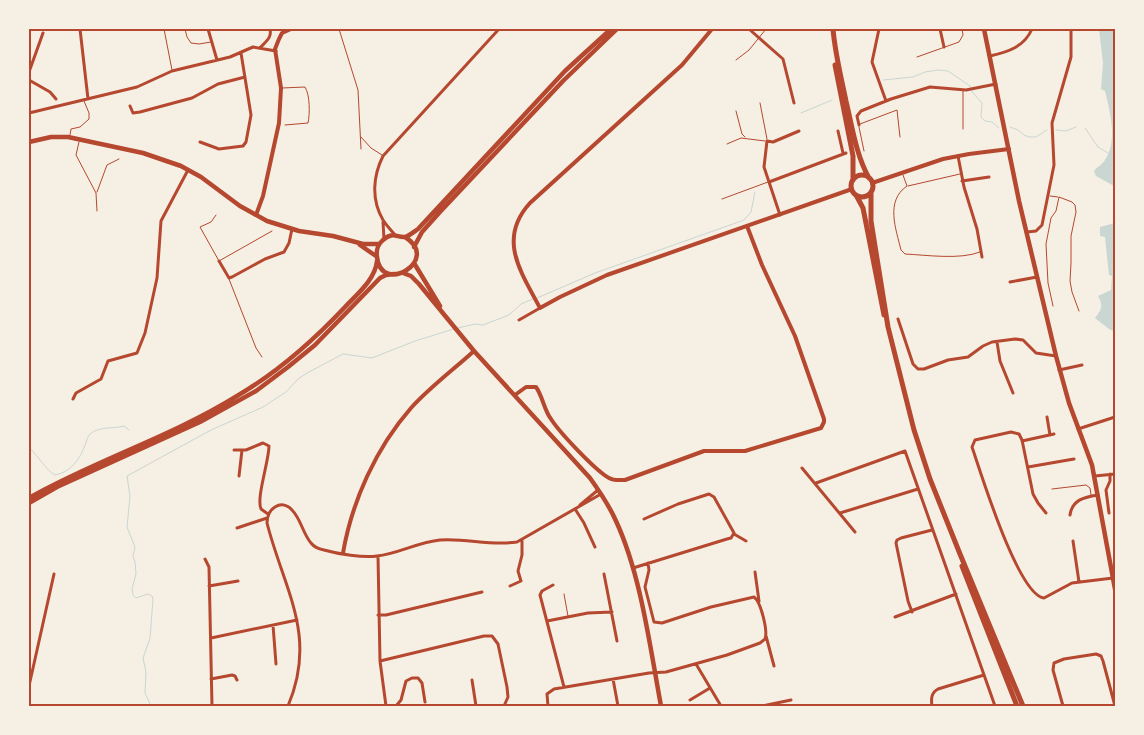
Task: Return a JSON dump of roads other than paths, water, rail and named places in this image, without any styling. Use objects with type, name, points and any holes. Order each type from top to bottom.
[{"type":"highway","points":[[831,29],[838,84],[854,156],[852,190],[863,208],[884,315],[914,430],[930,479],[1023,706]]},
{"type":"highway","points":[[831,29],[860,160],[873,187],[871,193],[871,221],[888,327]]},
{"type":"highway","points":[[853,180],[860,176],[870,180]]},
{"type":"highway","points":[[856,195],[862,197],[871,193]]},
{"type":"highway","points":[[960,554],[961,563],[1017,706]]},
{"type":"main road","points":[[405,237],[418,229],[565,71],[611,29]]},
{"type":"main road","points":[[414,247],[422,232],[452,199],[563,81],[617,29]]},
{"type":"main road","points":[[984,29],[1026,232],[1059,370],[1095,476],[1115,589]]},
{"type":"main road","points":[[29,142],[51,137],[69,137],[143,153],[188,170],[201,177],[240,206],[292,230],[333,236],[355,242],[379,244]]},
{"type":"main road","points":[[29,498],[70,476],[203,416],[253,387],[291,359],[326,327],[369,280],[376,271],[379,244],[384,239],[395,235],[405,237],[414,247],[416,256],[411,268],[403,273],[386,275],[380,278],[315,345],[272,379],[238,402],[200,422],[57,487],[29,503]]},
{"type":"main road","points":[[355,242],[377,258],[384,270],[394,274]]},
{"type":"main road","points":[[414,263],[441,310]]},
{"type":"main road","points":[[403,273],[415,279],[474,351],[561,444],[600,492],[623,536],[633,568],[661,706]]},
{"type":"street","points":[[80,29],[86,100]]},
{"type":"street","points":[[208,29],[217,60]]},
{"type":"street","points":[[260,48],[270,36],[270,29]]},
{"type":"street","points":[[256,215],[264,196],[280,123],[281,88],[276,51],[282,33],[292,29]]},
{"type":"street","points":[[384,239],[383,221],[375,200],[374,189],[376,172],[383,156],[499,29]]},
{"type":"street","points":[[540,308],[517,263],[514,252],[515,229],[523,211],[682,65],[712,29]]},
{"type":"street","points":[[750,29],[783,59],[794,103]]},
{"type":"street","points":[[880,29],[872,62],[886,101]]},
{"type":"street","points":[[940,29],[944,47]]},
{"type":"street","points":[[990,56],[1017,47],[1026,39],[1032,29]]},
{"type":"street","points":[[1026,232],[1036,231],[1042,226],[1054,165],[1052,123],[1071,57],[1071,29]]},
{"type":"street","points":[[29,72],[43,34]]},
{"type":"street","points":[[29,113],[137,87],[172,71],[241,53],[253,47],[276,51]]},
{"type":"street","points":[[200,142],[219,149],[243,146],[246,142],[251,115],[241,53]]},
{"type":"street","points":[[130,106],[133,113],[140,112],[192,98],[218,84],[245,77]]},
{"type":"street","points":[[29,80],[50,92],[56,99]]},
{"type":"street","points":[[859,125],[858,114],[886,101],[930,88],[963,90],[996,84]]},
{"type":"street","points":[[769,182],[845,153],[838,131]]},
{"type":"street","points":[[780,215],[763,164],[767,141],[773,142],[799,132]]},
{"type":"street","points":[[870,180],[902,173],[958,156],[1009,148]]},
{"type":"street","points":[[958,156],[962,181],[977,229],[982,257]]},
{"type":"street","points":[[73,399],[76,392],[101,380],[108,361],[138,353],[145,333],[157,278],[161,221],[188,170]]},
{"type":"street","points":[[962,181],[989,178]]},
{"type":"street","points":[[520,320],[560,296],[608,275],[852,190]]},
{"type":"street","points":[[383,221],[395,235]]},
{"type":"street","points":[[515,395],[526,387],[536,387],[549,416],[557,426],[612,480],[625,480],[704,451],[745,451],[821,428],[824,419],[795,336],[762,265],[747,226]]},
{"type":"street","points":[[219,261],[229,278],[265,259],[284,252],[292,230]]},
{"type":"street","points":[[1010,282],[1037,277]]},
{"type":"street","points":[[898,319],[912,364],[918,370],[944,361],[968,357],[980,348],[997,341],[1023,340],[1036,352],[1056,356]]},
{"type":"street","points":[[997,341],[1000,361],[1013,393]]},
{"type":"street","points":[[343,553],[357,500],[387,442],[416,403],[474,351]]},
{"type":"street","points":[[1059,370],[1082,365]]},
{"type":"street","points":[[1022,442],[1052,435],[1047,417]]},
{"type":"street","points":[[1078,429],[1115,417]]},
{"type":"street","points":[[1046,513],[1035,499],[1019,434],[1011,432],[977,439],[972,444],[1007,546],[1033,593],[1040,598],[1047,597],[1068,585],[1113,578]]},
{"type":"street","points":[[234,450],[242,450],[263,443],[269,446],[267,469],[259,500],[261,509],[267,516],[268,528],[297,620],[300,647],[297,682],[288,706]]},
{"type":"street","points":[[239,476],[242,450]]},
{"type":"street","points":[[816,482],[905,451],[994,706]]},
{"type":"street","points":[[1028,468],[1074,459]]},
{"type":"street","points":[[802,468],[816,482],[855,532]]},
{"type":"street","points":[[1109,513],[1106,490],[1110,481],[1110,474]]},
{"type":"street","points":[[1095,476],[1115,474]]},
{"type":"street","points":[[840,513],[918,489]]},
{"type":"street","points":[[237,528],[267,516],[274,507],[279,505],[289,507],[296,514],[310,542],[317,548],[325,551],[378,556],[418,544],[440,540],[502,543],[522,541],[600,492]]},
{"type":"street","points":[[644,519],[685,501],[709,494],[714,497],[734,530],[734,534],[746,542]]},
{"type":"street","points":[[1070,515],[1072,506],[1076,502],[1098,495]]},
{"type":"street","points":[[575,509],[584,523],[595,548]]},
{"type":"street","points":[[912,612],[896,543],[901,538],[932,530]]},
{"type":"street","points":[[633,568],[732,538],[734,534]]},
{"type":"street","points":[[510,586],[521,581],[518,571],[522,555],[522,541]]},
{"type":"street","points":[[1073,541],[1079,582]]},
{"type":"street","points":[[378,556],[380,660],[386,706]]},
{"type":"street","points":[[205,559],[210,567],[212,706]]},
{"type":"street","points":[[648,563],[649,570],[645,587],[652,619],[656,623],[662,623],[711,607],[751,597],[759,601]]},
{"type":"street","points":[[755,572],[766,636],[774,666]]},
{"type":"street","points":[[29,686],[54,574]]},
{"type":"street","points":[[604,574],[617,641]]},
{"type":"street","points":[[209,586],[238,581]]},
{"type":"street","points":[[553,585],[540,593],[564,687]]},
{"type":"street","points":[[378,615],[386,615],[482,592]]},
{"type":"street","points":[[895,617],[956,594]]},
{"type":"street","points":[[547,621],[612,612]]},
{"type":"street","points":[[210,638],[297,620]]},
{"type":"street","points":[[273,625],[276,664]]},
{"type":"street","points":[[380,660],[484,636],[492,636],[498,644],[507,687],[508,697],[504,706]]},
{"type":"street","points":[[548,706],[547,697],[549,692],[564,687],[666,672],[727,655],[760,643],[766,636]]},
{"type":"street","points":[[1063,706],[1053,665],[1056,661],[1093,654],[1102,658],[1115,706]]},
{"type":"street","points":[[696,664],[721,706]]},
{"type":"street","points":[[211,679],[232,675],[237,680]]},
{"type":"street","points":[[932,706],[933,694],[938,689],[984,675]]},
{"type":"street","points":[[396,706],[401,700],[406,681],[412,678],[421,680],[426,702]]},
{"type":"street","points":[[612,679],[618,706]]},
{"type":"street","points":[[472,680],[476,706]]},
{"type":"street","points":[[690,700],[710,688]]},
{"type":"street","points":[[762,706],[791,700]]},
{"type":"lane","points":[[164,29],[172,71]]},
{"type":"lane","points":[[185,29],[188,40],[193,44],[211,41]]},
{"type":"lane","points":[[339,29],[357,86],[362,149]]},
{"type":"lane","points":[[736,60],[749,50],[766,29]]},
{"type":"lane","points":[[917,57],[960,41],[963,35],[962,29]]},
{"type":"lane","points":[[281,88],[303,86],[307,91],[308,123],[285,125]]},
{"type":"lane","points":[[963,90],[963,129]]},
{"type":"lane","points":[[69,137],[72,129],[80,127],[90,118],[86,100]]},
{"type":"lane","points":[[727,144],[746,138],[767,141],[760,103]]},
{"type":"lane","points":[[864,151],[859,125],[897,110],[900,137]]},
{"type":"lane","points":[[736,111],[742,134],[746,138]]},
{"type":"lane","points":[[360,136],[371,148],[383,156]]},
{"type":"lane","points":[[80,139],[76,155],[96,193],[97,211]]},
{"type":"lane","points":[[96,193],[107,165],[119,159]]},
{"type":"lane","points":[[902,173],[907,186]]},
{"type":"lane","points":[[961,174],[907,186],[900,191],[895,199],[894,207],[901,250],[904,254],[937,256],[981,252]]},
{"type":"lane","points":[[722,199],[769,182]]},
{"type":"lane","points":[[1047,196],[1059,197],[1072,202],[1076,212],[1071,236],[1072,263],[1070,281],[1078,311]]},
{"type":"lane","points":[[1053,306],[1048,283],[1046,244],[1051,218],[1056,211],[1059,197]]},
{"type":"lane","points":[[216,215],[211,222],[200,227],[219,261],[272,231]]},
{"type":"lane","points":[[229,278],[256,348],[262,357]]},
{"type":"lane","points":[[1052,489],[1086,485],[1090,488],[1092,496]]},
{"type":"lane","points":[[564,594],[568,617]]},
{"type":"waterway","points":[[883,80],[913,77],[925,72],[938,70],[948,71],[970,86],[973,93],[982,103],[981,117],[999,128]]},
{"type":"waterway","points":[[801,113],[832,100]]},
{"type":"waterway","points":[[1010,127],[1029,137],[1036,137],[1047,130]]},
{"type":"waterway","points":[[1056,130],[1066,131],[1076,127]]},
{"type":"waterway","points":[[1085,128],[1098,147],[1108,153]]},
{"type":"waterway","points":[[537,298],[595,273],[744,220],[751,212],[755,192]]},
{"type":"waterway","points":[[458,328],[475,324],[483,325],[509,315],[521,304],[533,299]]},
{"type":"waterway","points":[[151,706],[145,693],[146,672],[143,658],[150,638],[153,599],[148,594],[136,598],[133,595],[132,589],[136,574],[133,556],[135,547],[127,527],[130,496],[127,476],[211,430],[263,407],[286,392],[298,379],[307,373],[343,354],[372,358],[415,341],[454,329]]},
{"type":"waterway","points":[[29,447],[55,475],[66,471],[74,464],[83,450],[88,436],[94,431],[124,426],[129,430]]}]
